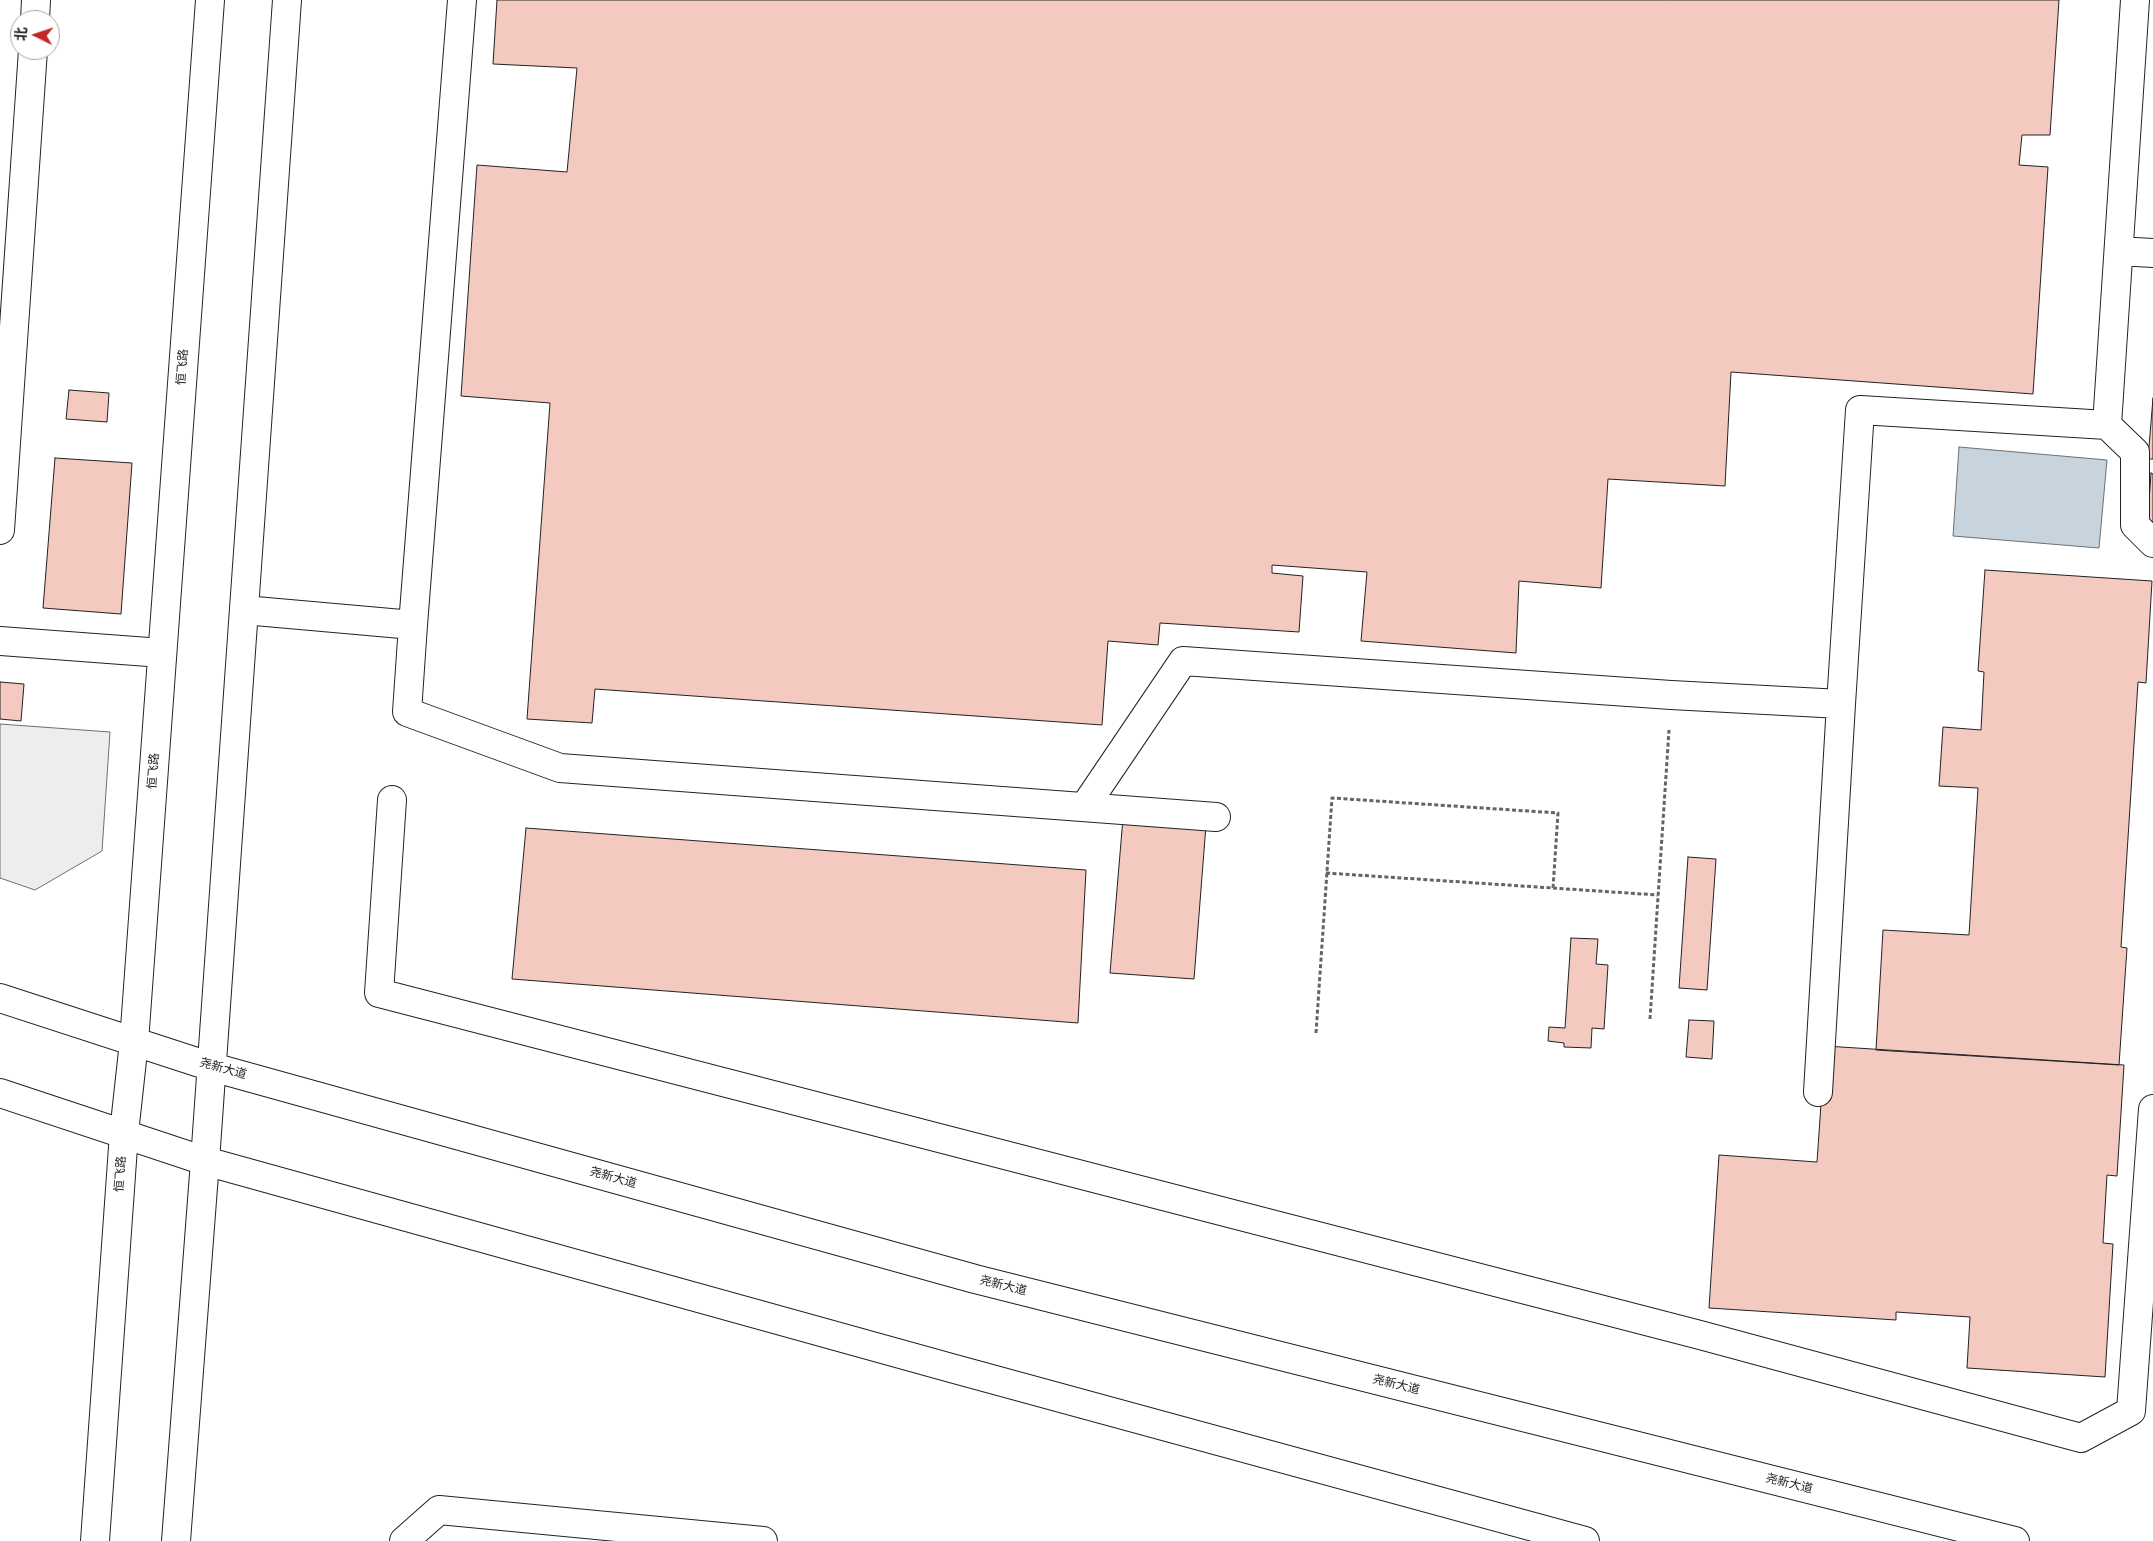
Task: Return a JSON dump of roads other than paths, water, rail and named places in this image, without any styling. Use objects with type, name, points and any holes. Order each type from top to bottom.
[{"type":"main road","name":"恒飞路","points":[[95,1541],[124,1133],[134,1042],[210,0]]},
{"type":"main road","points":[[176,1541],[212,1067],[287,0]]},
{"type":"main road","points":[[462,0],[407,712],[560,768],[1216,816]]},
{"type":"main road","points":[[2107,425],[2135,0]]},
{"type":"main road","points":[[0,530],[32,60]]},
{"type":"main road","points":[[2119,251],[2153,253]]},
{"type":"main road","points":[[1818,1092],[1860,410],[2107,425],[2135,452],[2135,525],[2153,543]]},
{"type":"main road","points":[[244,610],[414,625]]},
{"type":"main road","points":[[0,641],[162,652]]},
{"type":"main road","points":[[1085,806],[1183,661],[1841,704]]},
{"type":"main road","points":[[392,800],[379,994],[1700,1335],[2082,1438],[2131,1411],[2153,1109]]},
{"type":"main road","name":"尧新大道","points":[[0,998],[212,1067],[975,1279],[2015,1541]]},
{"type":"main road","points":[[0,1093],[205,1161],[1585,1541]]},
{"type":"main road","points":[[404,1541],[439,1510],[763,1541]]}]
